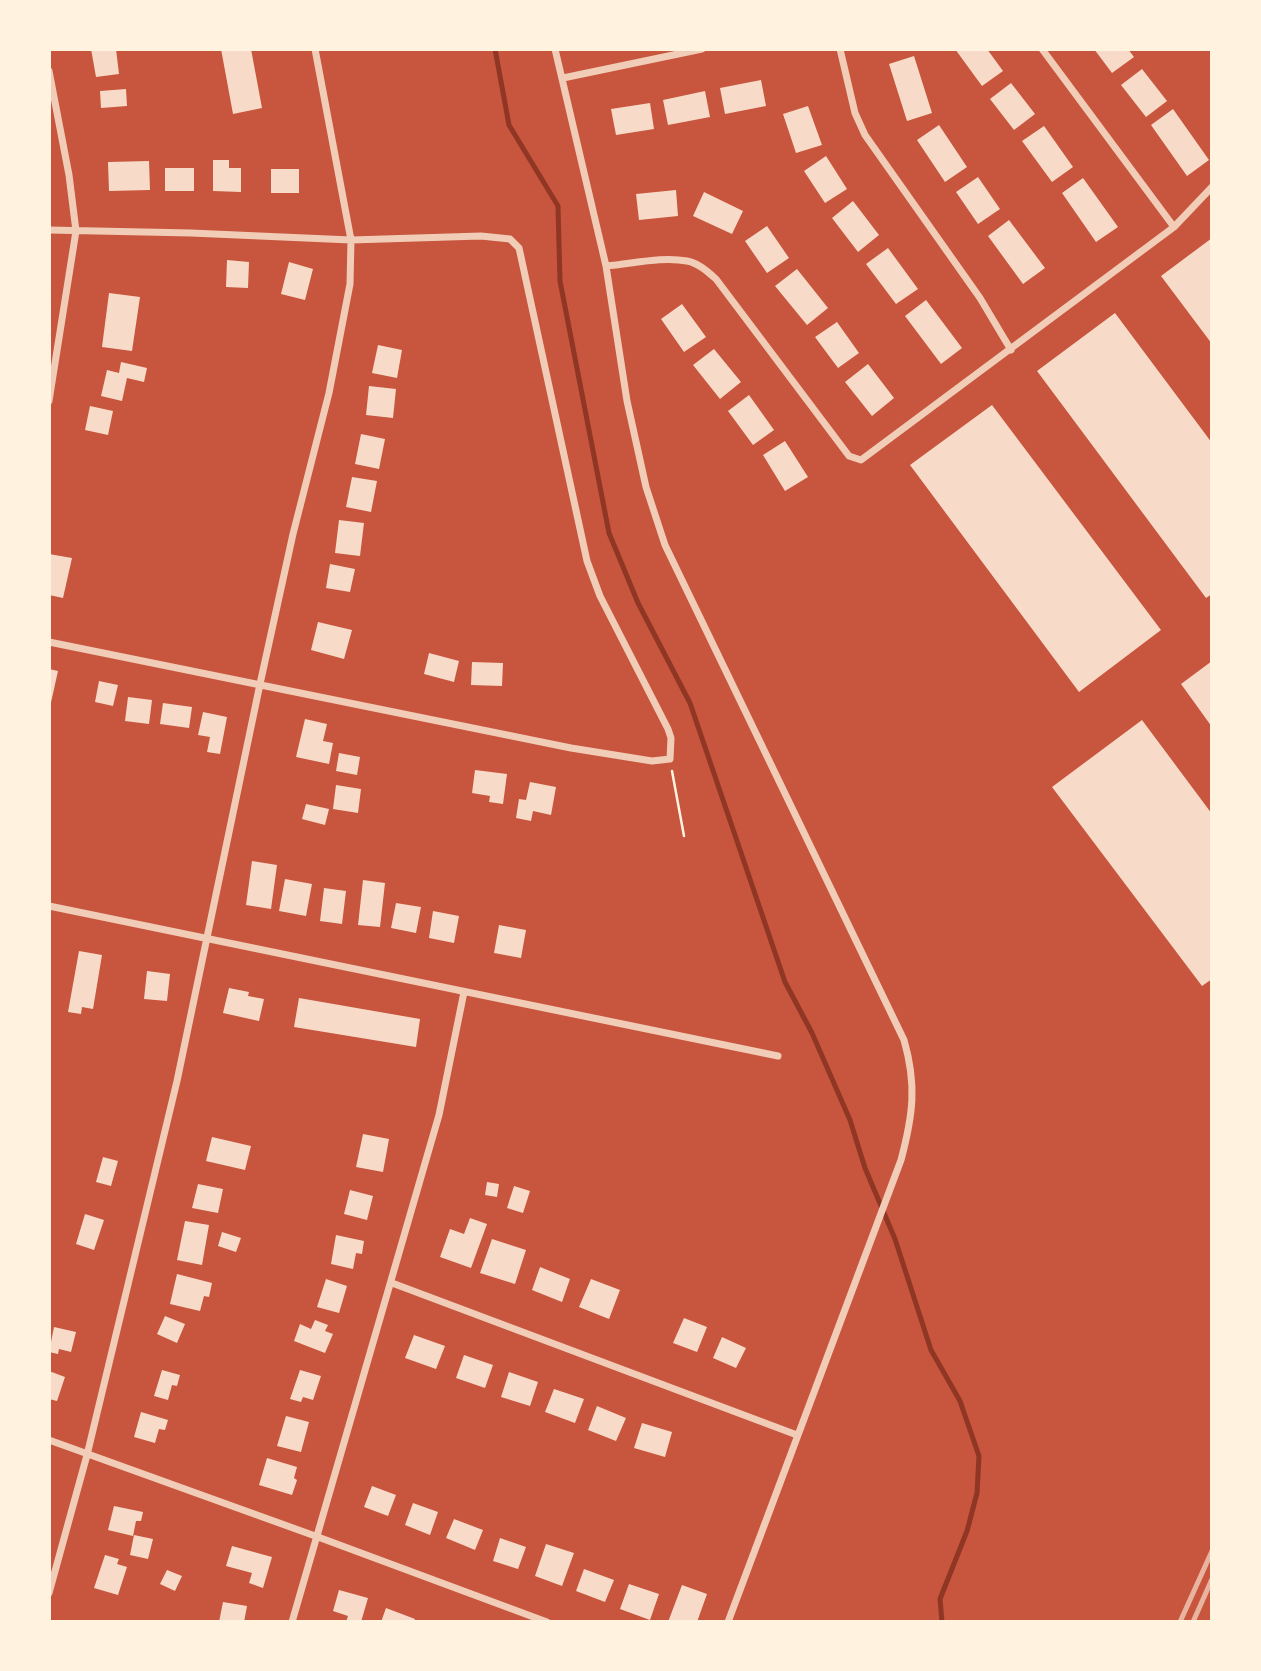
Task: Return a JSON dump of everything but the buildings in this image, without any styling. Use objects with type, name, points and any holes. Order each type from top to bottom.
[{"type":"street","points":[[49,1593],[87,1455],[177,1081],[260,684],[293,534],[329,393],[350,284],[351,240],[315,49]]},
{"type":"street","points":[[555,49],[606,266],[627,401],[646,487],[665,545],[904,1040],[913,1092],[911,1122],[901,1160],[728,1622]]},
{"type":"street","points":[[563,78],[702,49]]},
{"type":"street","points":[[840,49],[855,113],[865,135],[980,298],[1011,350]]},
{"type":"street","points":[[1042,49],[1174,227]]},
{"type":"street","points":[[49,71],[69,175],[76,231],[49,401]]},
{"type":"street","points":[[606,266],[670,260],[688,261],[702,267],[716,279],[849,456],[861,460],[1174,227],[1212,187]]},
{"type":"street","points":[[49,230],[351,240],[481,236],[510,239],[519,248],[522,257],[587,561],[600,596],[668,729],[671,738],[670,759],[652,761],[571,748],[49,642]]},
{"type":"street","points":[[49,906],[778,1056]]},
{"type":"street","points":[[292,1622],[439,1115],[464,992]]},
{"type":"street","points":[[392,1283],[797,1435]]},
{"type":"street","points":[[49,1440],[318,1536],[547,1622]]},
{"type":"path","points":[[670,759],[684,836]]},
{"type":"waterway","points":[[495,49],[509,125],[558,206],[560,281],[609,533],[638,603],[690,703],[785,982],[812,1033],[850,1120],[865,1168],[895,1239],[931,1350],[960,1401],[979,1456],[977,1493],[967,1531],[940,1599],[942,1622]]},
{"type":"railway","points":[[1180,1622],[1212,1551]]},
{"type":"railway","points":[[1193,1622],[1212,1579]]}]
